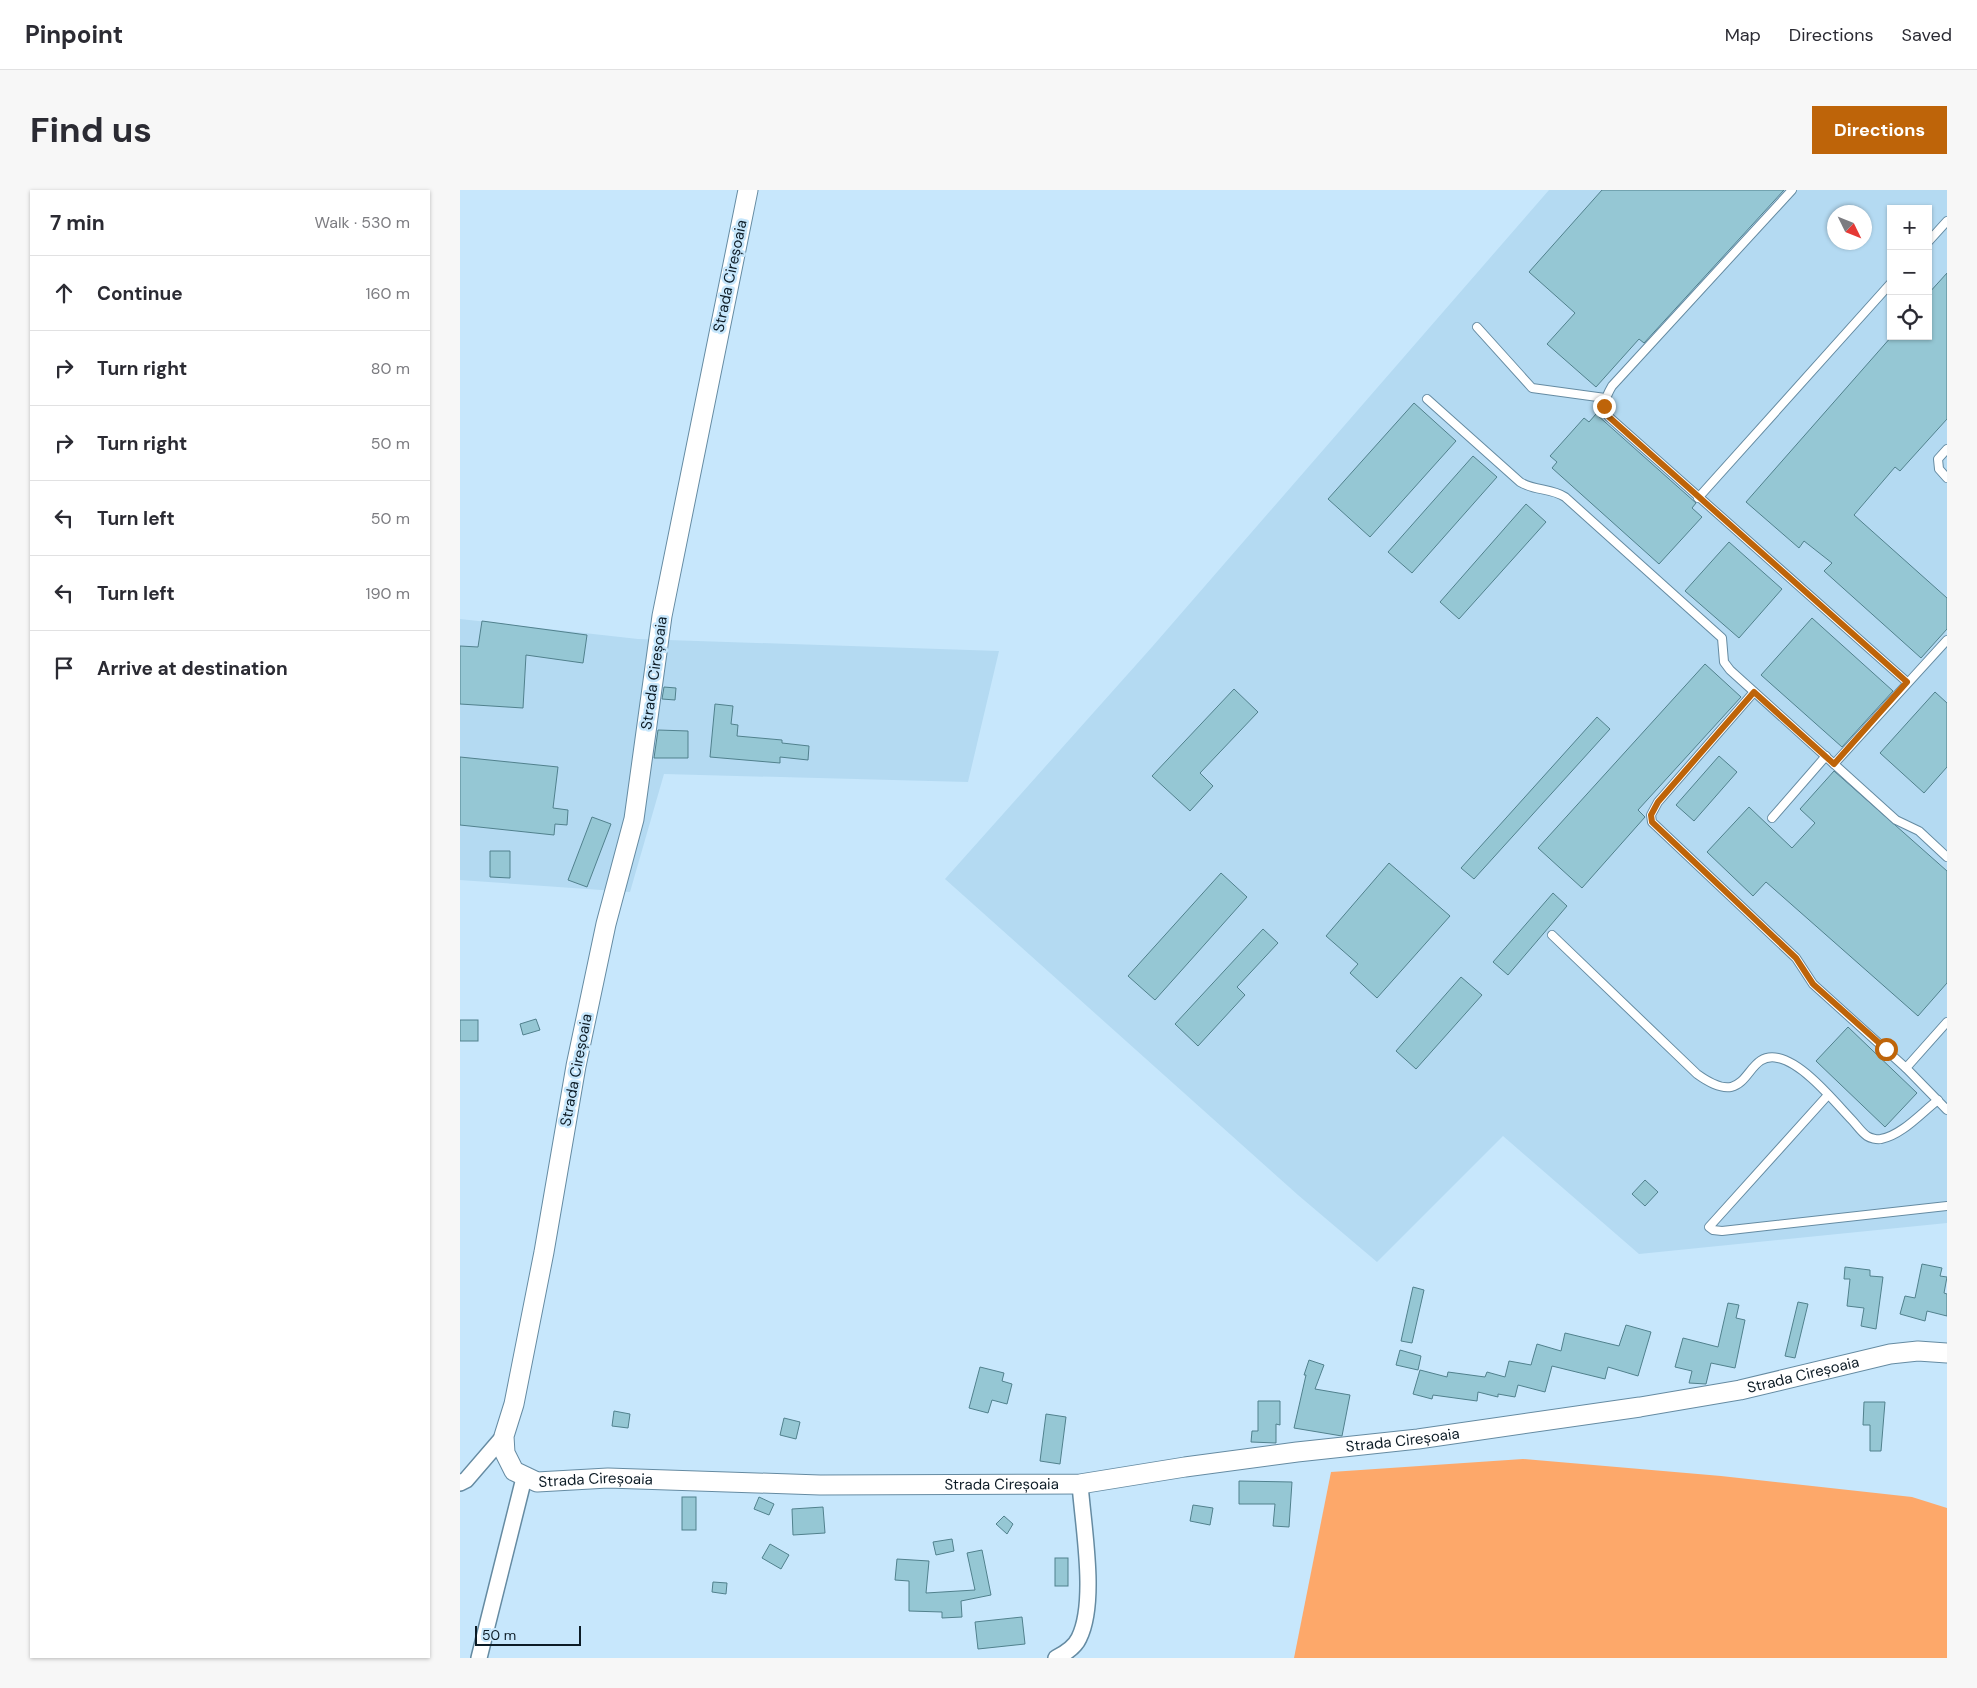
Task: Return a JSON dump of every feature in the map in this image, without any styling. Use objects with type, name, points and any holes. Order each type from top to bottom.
[{"type":"street","name":"Strada Cireșoaia","points":[[748,190],[662,616],[634,818],[606,924],[576,1066],[544,1252],[514,1404],[504,1436],[506,1453],[514,1471],[524,1478],[537,1482],[608,1478],[820,1484],[1080,1484],[1213,1463],[1418,1439],[1640,1407],[1740,1390],[1890,1354],[1918,1351],[1947,1353]]},
{"type":"street","points":[[460,1483],[466,1480],[504,1436]]},
{"type":"street","points":[[479,1658],[524,1478]]},
{"type":"street","points":[[1056,1658],[1065,1653],[1079,1640],[1087,1614],[1087,1581],[1080,1484]]},
{"type":"lane","points":[[1792,190],[1612,386],[1605,398],[1604,406],[1609,417],[1907,682]]},
{"type":"lane","points":[[1932,238],[1947,221]]},
{"type":"lane","points":[[1698,498],[1887,288]]},
{"type":"lane","points":[[1477,327],[1532,388],[1605,398]]},
{"type":"lane","points":[[1427,399],[1520,482],[1528,487],[1558,492],[1565,497],[1722,638],[1724,662],[1754,692],[1896,820],[1919,831],[1947,857]]},
{"type":"lane","points":[[1947,449],[1938,459],[1939,469],[1947,478]]},
{"type":"lane","points":[[1834,764],[1947,640]]},
{"type":"lane","points":[[1754,692],[1658,802],[1651,815],[1652,822],[1796,958],[1813,984],[1906,1068],[1947,1110]]},
{"type":"lane","points":[[1772,818],[1826,756]]},
{"type":"lane","points":[[1552,935],[1697,1074],[1712,1085],[1722,1089],[1734,1087],[1759,1063],[1776,1057],[1791,1062],[1828,1095],[1867,1136],[1879,1140],[1893,1135],[1938,1100]]},
{"type":"lane","points":[[1906,1068],[1947,1022]]},
{"type":"lane","points":[[1828,1095],[1709,1227],[1713,1230],[1722,1231],[1947,1206]]},
{"type":"shaded area","points":[[1549,190],[1947,190],[1947,1223],[1639,1254],[1503,1136],[1377,1262],[1298,1195],[945,879],[1152,647]]},
{"type":"shaded area","points":[[460,619],[638,639],[999,651],[968,782],[664,774],[630,892],[460,880]]},
{"type":"shaded area","points":[[1523,1459],[1721,1476],[1912,1497],[1947,1508],[1947,1658],[1294,1658],[1331,1472]]},
{"type":"building","points":[[1602,190],[1784,190],[1644,343],[1639,339],[1596,387],[1547,344],[1575,313],[1529,272]]},
{"type":"building","points":[[1947,273],[1947,419],[1900,471],[1895,467],[1854,515],[1947,598],[1947,629],[1921,658],[1824,571],[1832,563],[1804,541],[1799,548],[1746,502],[1888,340],[1932,340],[1932,290]]},
{"type":"building","points":[[1414,403],[1456,441],[1370,537],[1328,499]]},
{"type":"building","points":[[1596,414],[1696,503],[1692,508],[1702,517],[1659,564],[1552,468],[1557,462],[1550,456],[1584,418],[1589,422]]},
{"type":"building","points":[[1473,456],[1497,477],[1412,573],[1388,552]]},
{"type":"building","points":[[1526,504],[1546,522],[1459,619],[1440,602]]},
{"type":"building","points":[[1729,542],[1782,589],[1739,638],[1685,591]]},
{"type":"building","points":[[1812,618],[1893,691],[1842,747],[1761,675]]},
{"type":"building","points":[[482,621],[587,635],[583,663],[526,655],[523,708],[460,704],[460,646],[478,647]]},
{"type":"building","points":[[1705,664],[1741,697],[1638,810],[1645,817],[1582,888],[1538,848]]},
{"type":"building","points":[[664,687],[676,688],[675,700],[662,699]]},
{"type":"building","points":[[1234,689],[1258,712],[1200,773],[1213,786],[1190,811],[1152,776]]},
{"type":"building","points":[[1935,692],[1947,703],[1947,767],[1924,793],[1880,753]]},
{"type":"building","points":[[715,704],[733,706],[731,724],[738,725],[737,736],[782,740],[782,743],[809,746],[808,760],[780,757],[780,763],[710,757]]},
{"type":"building","points":[[1597,717],[1610,729],[1474,879],[1461,868]]},
{"type":"building","points":[[658,730],[688,731],[688,758],[654,758]]},
{"type":"building","points":[[1719,756],[1737,772],[1694,821],[1676,805]]},
{"type":"building","points":[[460,757],[558,767],[553,808],[568,810],[567,825],[555,824],[554,835],[460,825]]},
{"type":"building","points":[[1834,771],[1947,871],[1947,983],[1918,1016],[1766,882],[1753,896],[1707,852],[1749,807],[1792,848],[1815,823],[1800,809]]},
{"type":"building","points":[[592,817],[611,824],[587,887],[568,880]]},
{"type":"building","points":[[490,851],[510,851],[510,878],[490,877]]},
{"type":"building","points":[[1389,863],[1450,916],[1377,998],[1350,973],[1358,964],[1326,936]]},
{"type":"building","points":[[1221,873],[1247,897],[1155,1000],[1128,976]]},
{"type":"building","points":[[1553,893],[1567,906],[1508,975],[1493,962]]},
{"type":"building","points":[[1263,929],[1278,943],[1237,987],[1245,995],[1198,1046],[1175,1024]]},
{"type":"building","points":[[1461,977],[1482,995],[1416,1069],[1396,1051]]},
{"type":"building","points":[[536,1019],[540,1030],[523,1035],[520,1024]]},
{"type":"building","points":[[460,1020],[478,1020],[478,1041],[460,1041]]},
{"type":"building","points":[[1848,1027],[1917,1093],[1885,1127],[1816,1061]]},
{"type":"building","points":[[1645,1180],[1658,1192],[1645,1206],[1632,1194]]},
{"type":"building","points":[[1922,1264],[1942,1268],[1940,1276],[1947,1277],[1944,1293],[1947,1294],[1947,1316],[1927,1311],[1925,1321],[1900,1314],[1905,1296],[1915,1298]]},
{"type":"building","points":[[1845,1267],[1870,1270],[1870,1276],[1883,1277],[1876,1329],[1861,1326],[1864,1308],[1847,1306],[1850,1279],[1844,1279]]},
{"type":"building","points":[[1413,1287],[1424,1290],[1412,1343],[1401,1341]]},
{"type":"building","points":[[1798,1302],[1808,1304],[1795,1358],[1785,1356]]},
{"type":"building","points":[[1728,1303],[1739,1305],[1736,1318],[1745,1320],[1735,1368],[1711,1363],[1706,1384],[1689,1383],[1692,1371],[1675,1367],[1683,1338],[1718,1347]]},
{"type":"building","points":[[1626,1325],[1651,1332],[1638,1376],[1608,1367],[1605,1379],[1552,1366],[1545,1392],[1518,1385],[1515,1397],[1498,1394],[1498,1397],[1478,1392],[1477,1401],[1433,1395],[1432,1399],[1413,1394],[1420,1370],[1447,1377],[1448,1372],[1485,1377],[1487,1372],[1505,1377],[1509,1361],[1531,1365],[1537,1344],[1561,1351],[1565,1333],[1619,1346]]},
{"type":"building","points":[[1400,1350],[1421,1356],[1418,1370],[1396,1365]]},
{"type":"building","points":[[1309,1360],[1324,1365],[1315,1389],[1350,1395],[1342,1436],[1294,1428],[1306,1375],[1304,1375]]},
{"type":"building","points":[[980,1367],[1004,1373],[1002,1381],[1012,1384],[1007,1404],[992,1400],[988,1413],[969,1408]]},
{"type":"building","points":[[1258,1401],[1280,1401],[1280,1425],[1276,1424],[1276,1443],[1251,1442],[1252,1431],[1258,1431]]},
{"type":"building","points":[[1864,1402],[1885,1402],[1881,1451],[1870,1451],[1870,1425],[1863,1425]]},
{"type":"building","points":[[614,1411],[630,1414],[628,1428],[612,1426]]},
{"type":"building","points":[[1046,1414],[1066,1417],[1060,1464],[1040,1461]]},
{"type":"building","points":[[784,1418],[800,1422],[796,1439],[780,1435]]},
{"type":"building","points":[[1239,1481],[1292,1482],[1289,1527],[1273,1526],[1275,1504],[1239,1504]]},
{"type":"building","points":[[682,1497],[696,1497],[696,1530],[682,1530]]},
{"type":"building","points":[[759,1497],[774,1504],[769,1515],[754,1509]]},
{"type":"building","points":[[1193,1505],[1213,1508],[1210,1525],[1190,1521]]},
{"type":"building","points":[[823,1507],[825,1533],[793,1535],[792,1509]]},
{"type":"building","points":[[1004,1516],[1013,1524],[1007,1534],[996,1524]]},
{"type":"building","points":[[952,1539],[954,1551],[936,1555],[933,1542]]},
{"type":"building","points":[[770,1544],[789,1555],[781,1569],[762,1558]]},
{"type":"building","points":[[982,1550],[991,1595],[961,1601],[962,1617],[942,1618],[942,1612],[909,1611],[909,1581],[895,1580],[897,1559],[929,1561],[926,1593],[975,1590],[967,1553]]},
{"type":"building","points":[[1055,1558],[1068,1558],[1068,1586],[1055,1586]]},
{"type":"building","points":[[713,1582],[727,1583],[726,1594],[712,1592]]},
{"type":"building","points":[[1022,1617],[1025,1644],[978,1649],[975,1622]]},
{"type":"route","points":[[1604,406],[1609,417],[1907,682],[1834,764],[1754,692],[1658,802],[1651,815],[1652,822],[1796,958],[1813,984],[1886,1049]]}]
